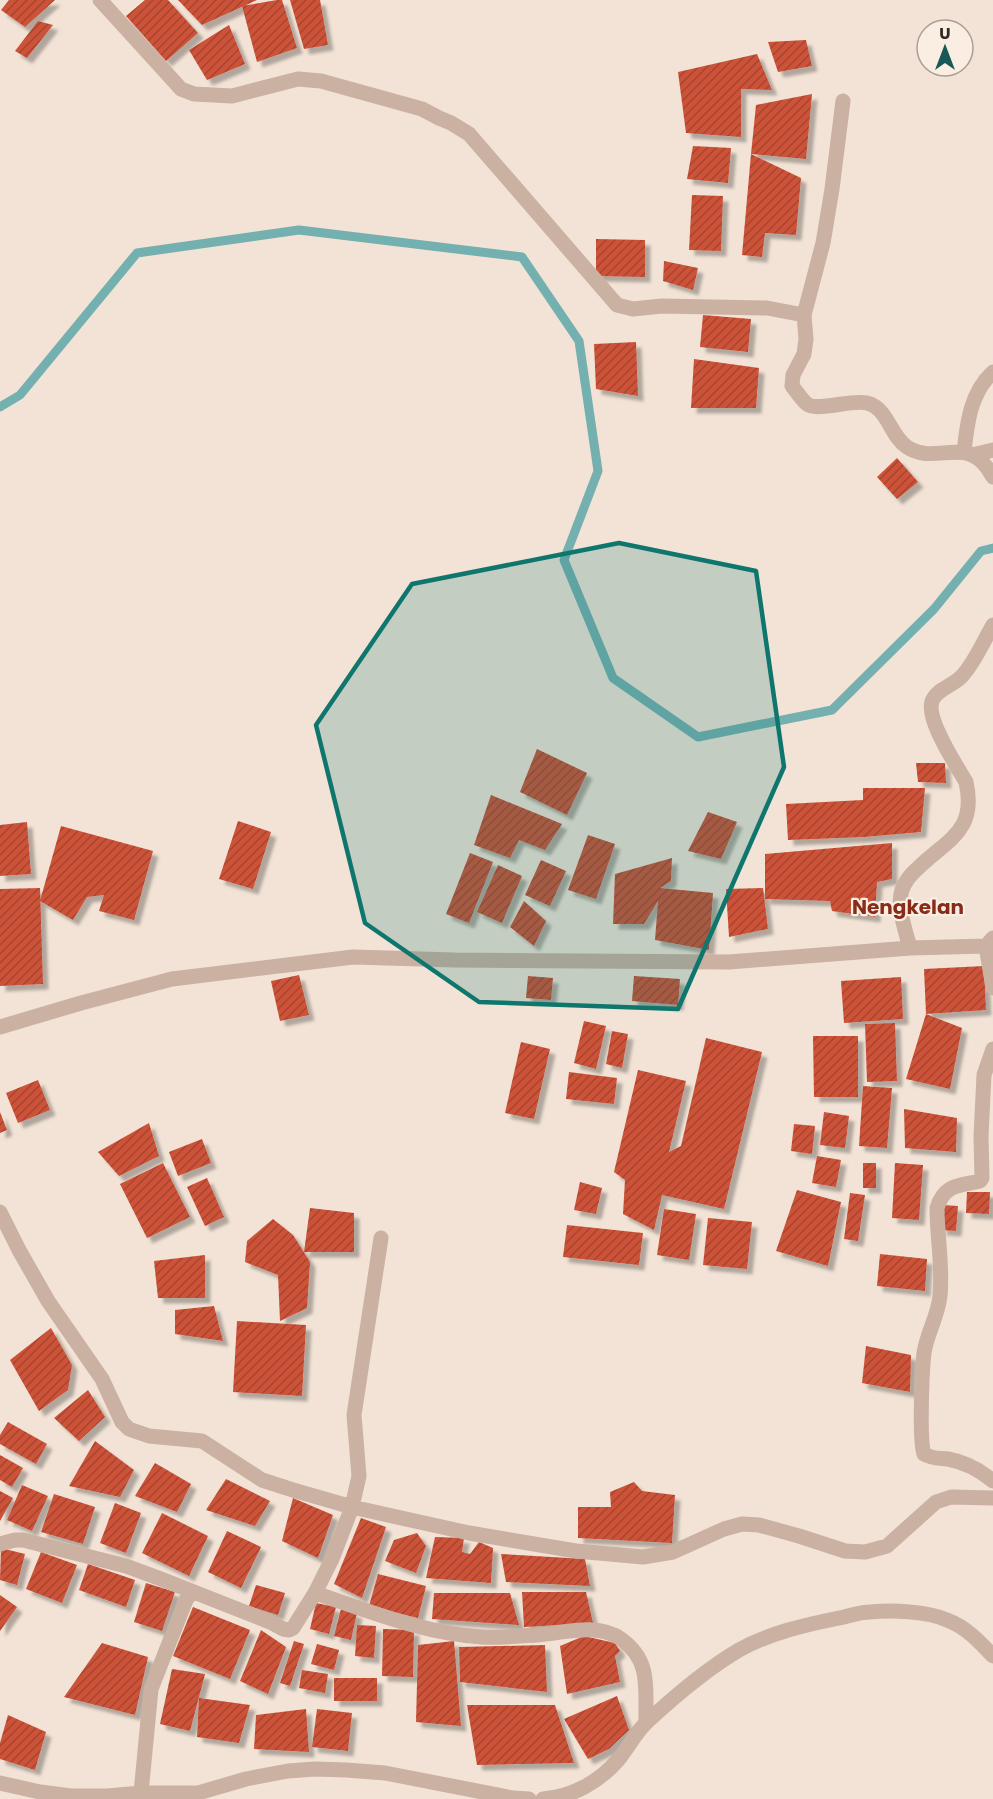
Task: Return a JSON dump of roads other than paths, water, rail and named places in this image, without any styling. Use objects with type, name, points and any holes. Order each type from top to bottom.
[{"type":"street","points":[[99,0],[186,92],[232,96],[298,79],[321,81],[422,109],[451,123],[469,134],[610,298],[621,306],[633,309],[662,306],[767,308],[804,315]]},
{"type":"street","points":[[843,101],[823,243],[804,315],[806,339],[804,354],[793,375],[792,386],[808,404],[819,407],[855,402],[867,403],[880,409],[907,447],[924,452],[968,454],[993,450]]},
{"type":"street","points":[[968,454],[969,420],[975,395],[993,372]]},
{"type":"street","points":[[968,454],[987,466],[993,477]]},
{"type":"street","points":[[910,948],[900,905],[901,891],[908,878],[956,835],[963,826],[968,809],[966,782],[935,726],[932,703],[937,694],[957,682],[966,671],[993,625]]},
{"type":"street","points":[[0,1027],[81,1003],[172,980],[353,957],[729,962],[990,942],[993,988]]},
{"type":"street","points":[[993,1049],[984,1075],[981,1136],[982,1178],[978,1182],[962,1183],[948,1190],[942,1195],[937,1208],[941,1294],[924,1354],[922,1446],[924,1454],[930,1457],[966,1464],[993,1481]]},
{"type":"street","points":[[0,1212],[48,1301],[102,1379],[122,1422],[129,1429],[158,1438],[202,1441],[262,1480],[352,1507],[469,1533],[576,1551],[643,1557],[673,1552],[723,1529],[742,1524],[759,1525],[845,1551],[865,1552],[887,1546],[936,1502],[951,1497],[993,1498]]},
{"type":"street","points":[[0,1545],[4,1542],[23,1540],[126,1566],[287,1630],[294,1627],[332,1559],[352,1507],[359,1476],[354,1415],[381,1238]]},
{"type":"street","points":[[141,1793],[151,1689],[186,1600],[192,1592]]},
{"type":"street","points":[[315,1593],[430,1629],[482,1637],[537,1635],[593,1629],[616,1636],[638,1654],[645,1669],[646,1722]]},
{"type":"street","points":[[543,1799],[568,1794],[601,1777],[618,1760],[646,1722],[696,1680],[740,1650],[778,1634],[815,1623],[868,1612],[904,1612],[937,1616],[949,1620],[972,1634],[993,1656]]},
{"type":"street","points":[[0,1783],[71,1796],[141,1793],[197,1796],[246,1779],[288,1771],[336,1769],[385,1773],[513,1798],[529,1799]]},
{"type":"waterway","points":[[0,407],[20,395],[137,253],[299,230],[522,257],[579,341],[598,471],[564,560],[613,678],[698,737],[832,710],[934,609],[981,551],[993,548]]},
{"type":"district","name":"Nengkelan","points":[[908,907]]}]
